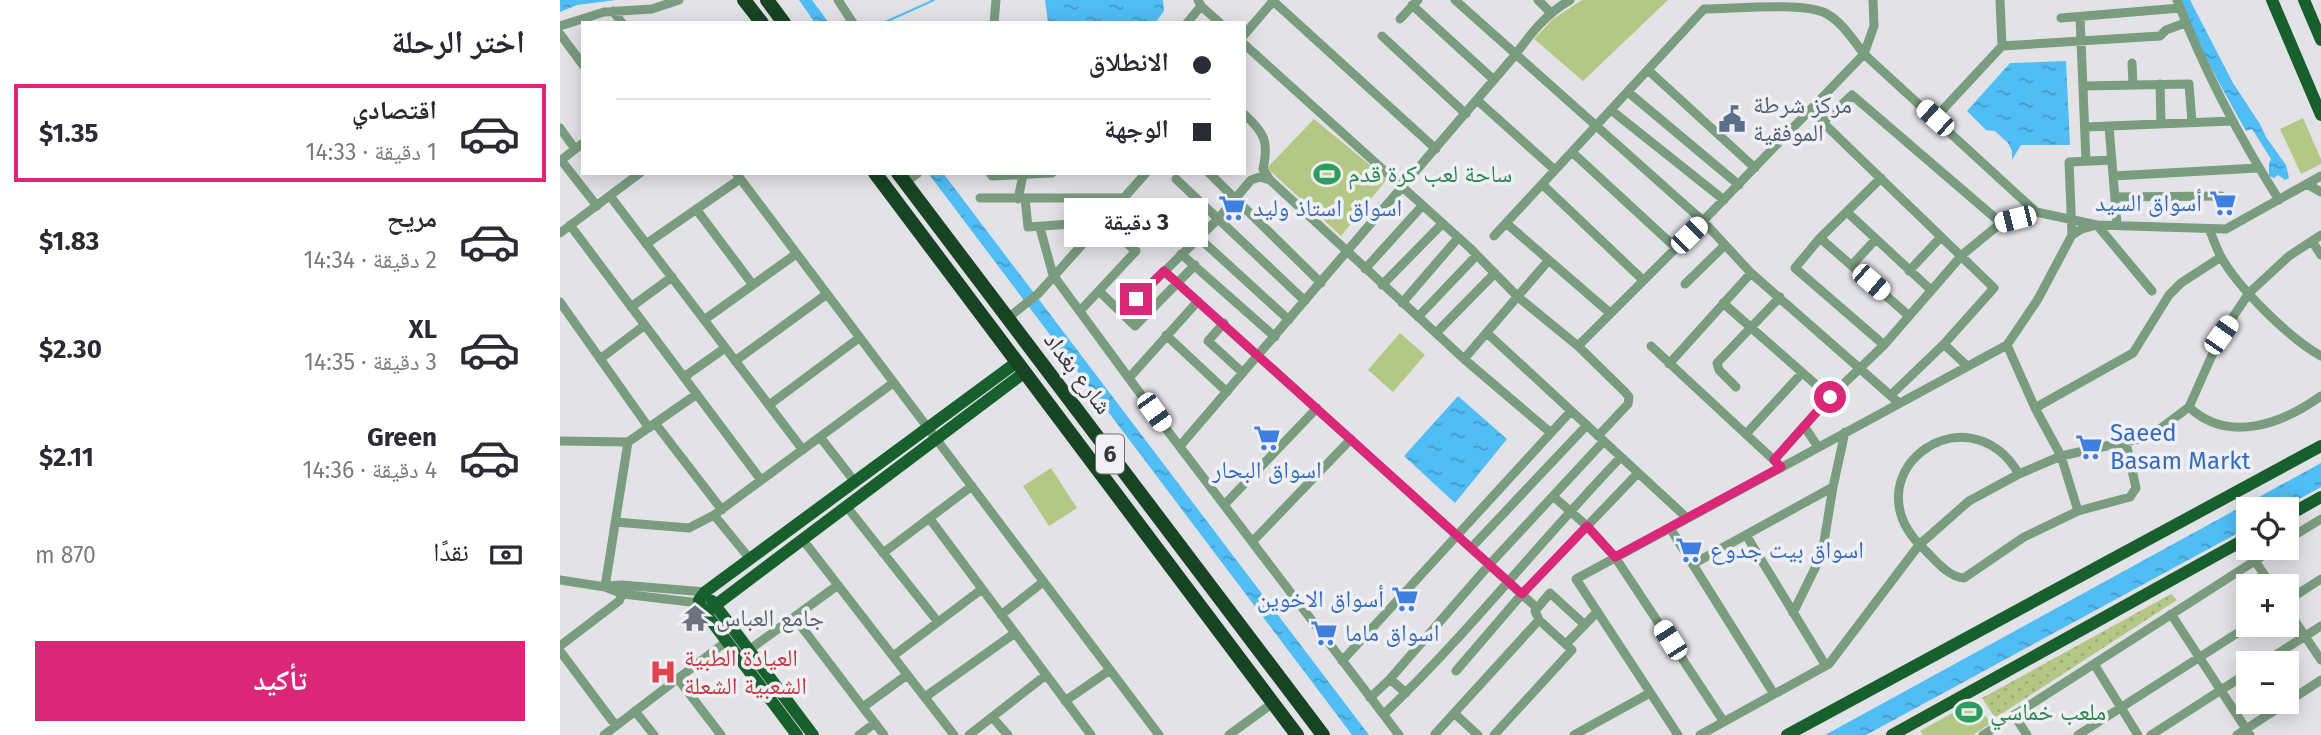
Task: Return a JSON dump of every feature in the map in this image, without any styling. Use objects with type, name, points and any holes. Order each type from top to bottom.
[{"type":"highway","points":[[744,0],[760,21]]},
{"type":"highway","points":[[767,0],[783,21]]},
{"type":"highway","name":"شارع بغداد","points":[[877,175],[1297,735]]},
{"type":"highway","name":"شارع بغداد","points":[[909,177],[1007,318],[1323,735]]},
{"type":"main road","points":[[2272,0],[2321,116]]},
{"type":"main road","points":[[2304,0],[2321,40]]},
{"type":"main road","points":[[706,603],[750,559],[928,428],[1021,367]]},
{"type":"main road","points":[[706,603],[803,540],[936,439],[1021,367]]},
{"type":"main road","points":[[1787,735],[2321,446]]},
{"type":"main road","points":[[2299,509],[2321,497]]},
{"type":"main road","points":[[1892,735],[2236,544]]},
{"type":"main road","points":[[706,603],[727,641],[797,735]]},
{"type":"main road","points":[[706,603],[749,650],[813,735]]},
{"type":"street","points":[[560,26],[613,11],[652,9],[679,0]]},
{"type":"street","points":[[838,0],[852,21]]},
{"type":"street","points":[[994,21],[996,0]]},
{"type":"street","points":[[1246,33],[1273,0],[1436,149]]},
{"type":"street","points":[[1455,0],[1703,221],[1751,273],[1899,403]]},
{"type":"street","points":[[1538,0],[1550,12]]},
{"type":"street","points":[[1180,446],[1466,114],[1530,34],[1550,12],[1570,0]]},
{"type":"street","points":[[1578,346],[1739,185],[1864,54],[1874,26],[1873,0]]},
{"type":"street","points":[[2000,0],[2002,46]]},
{"type":"street","points":[[1188,21],[1199,3],[1218,21]]},
{"type":"street","points":[[1400,19],[1415,3],[1494,80]]},
{"type":"street","points":[[1494,236],[1704,9],[1761,4],[1804,7],[1824,12],[1848,32],[1864,54],[2036,212]]},
{"type":"street","points":[[2061,18],[2179,4],[2185,23],[2232,121],[2279,200]]},
{"type":"street","points":[[613,11],[620,21]]},
{"type":"street","points":[[2080,17],[2086,161]]},
{"type":"street","points":[[1935,118],[2002,46],[2160,36],[2166,30],[2185,23]]},
{"type":"street","points":[[560,34],[581,62]]},
{"type":"street","points":[[1382,36],[1466,114]]},
{"type":"street","points":[[1246,46],[1477,255],[1518,297],[1578,346],[1629,397],[1628,404],[1553,496],[1489,565],[1391,679],[1370,698]]},
{"type":"street","points":[[2132,63],[2133,85]]},
{"type":"street","points":[[1648,70],[1755,168]]},
{"type":"street","points":[[2160,84],[2161,124]]},
{"type":"street","points":[[2083,86],[2189,84],[2192,122]]},
{"type":"street","points":[[1628,92],[1739,185]]},
{"type":"street","points":[[1823,121],[1852,94],[2001,223]]},
{"type":"street","points":[[1477,100],[1555,170]]},
{"type":"street","points":[[1611,110],[1724,200]]},
{"type":"street","points":[[1811,111],[1994,288],[1944,344],[1891,395]]},
{"type":"street","points":[[1246,116],[1266,140],[1267,153],[1263,169],[1270,180],[1436,334],[1551,433]]},
{"type":"street","points":[[2085,127],[2232,121]]},
{"type":"street","points":[[2109,126],[2117,224]]},
{"type":"street","points":[[560,128],[579,146],[561,160],[597,206]]},
{"type":"street","points":[[1572,152],[1676,248]]},
{"type":"street","points":[[2072,235],[2069,162],[2112,160]]},
{"type":"street","points":[[2113,176],[2259,168]]},
{"type":"street","points":[[560,233],[637,175]]},
{"type":"street","points":[[991,175],[1023,175],[1021,199],[1028,227],[1101,222],[1136,251],[1080,311]]},
{"type":"street","points":[[1007,318],[1038,294],[1144,175]]},
{"type":"street","points":[[1211,175],[1321,283]]},
{"type":"street","points":[[646,244],[738,176],[1159,735]]},
{"type":"street","points":[[1678,735],[1576,579],[1687,518],[1777,464],[1818,447],[2007,345],[2038,299],[2072,235],[2082,229],[2117,224],[2227,229],[2321,176]]},
{"type":"street","points":[[1122,313],[1218,219],[1251,180],[1260,177],[1270,180]]},
{"type":"street","points":[[1881,178],[1820,238],[1795,268],[1884,345]]},
{"type":"street","points":[[1176,179],[1305,301]]},
{"type":"street","points":[[1542,184],[1643,280]]},
{"type":"street","points":[[2307,184],[2321,192]]},
{"type":"street","points":[[2115,197],[2221,195]]},
{"type":"street","points":[[610,196],[803,450]]},
{"type":"street","points":[[980,198],[1122,198]]},
{"type":"street","points":[[1366,270],[1422,206]]},
{"type":"street","points":[[696,209],[753,285]]},
{"type":"street","points":[[1847,212],[1931,290]]},
{"type":"street","points":[[1777,464],[1804,426],[1830,397],[1884,345],[1962,255],[2001,223],[2036,212],[2097,225],[2152,292]]},
{"type":"street","points":[[1506,223],[1610,313]]},
{"type":"street","points":[[1382,285],[1443,224]]},
{"type":"street","points":[[570,225],[761,480]]},
{"type":"street","points":[[1040,228],[1053,275],[1399,735]]},
{"type":"street","points":[[2209,229],[2221,257],[2249,293],[2303,345],[2321,356]]},
{"type":"street","points":[[1700,735],[1826,666],[1919,545],[1969,501],[2018,474],[2061,456],[2126,443],[2161,428],[2189,407],[2221,335],[2249,293],[2289,256],[2321,234]]},
{"type":"street","points":[[1198,237],[1289,320]]},
{"type":"street","points":[[1909,271],[1941,237]]},
{"type":"street","points":[[1402,303],[1458,238]]},
{"type":"street","points":[[1820,238],[1908,315]]},
{"type":"street","points":[[1852,265],[1876,239]]},
{"type":"street","points":[[2312,241],[2321,255]]},
{"type":"street","points":[[1685,284],[1724,246]]},
{"type":"street","points":[[704,320],[796,254]]},
{"type":"street","points":[[1181,254],[1275,337]]},
{"type":"street","points":[[1418,317],[1477,255]]},
{"type":"street","points":[[2035,408],[2133,353],[2169,295],[2181,283],[2221,257]]},
{"type":"street","points":[[1464,359],[1548,261]]},
{"type":"street","points":[[1099,291],[1135,326],[1195,265]]},
{"type":"street","points":[[1164,271],[1537,608]]},
{"type":"street","points":[[1436,334],[1495,273]]},
{"type":"street","points":[[1669,364],[1751,273]]},
{"type":"street","points":[[631,307],[671,277]]},
{"type":"street","points":[[736,361],[827,294]]},
{"type":"street","points":[[1736,387],[1718,370],[1717,363],[1780,297]]},
{"type":"street","points":[[1129,378],[1198,301]]},
{"type":"street","points":[[560,302],[600,359],[718,512],[750,559]]},
{"type":"street","points":[[1723,303],[1830,397]]},
{"type":"street","points":[[1224,323],[1209,341],[1243,373]]},
{"type":"street","points":[[600,359],[645,325]]},
{"type":"street","points":[[1487,333],[1687,518]]},
{"type":"street","points":[[1166,335],[1227,392]]},
{"type":"street","points":[[769,405],[859,338]]},
{"type":"street","points":[[1944,344],[1967,366]]},
{"type":"street","points":[[2007,345],[2035,408],[2061,456],[2078,511]]},
{"type":"street","points":[[1651,346],[1777,464]]},
{"type":"street","points":[[684,377],[725,348]]},
{"type":"street","points":[[1746,434],[1802,373]]},
{"type":"street","points":[[615,522],[688,528],[718,512],[893,383]]},
{"type":"street","points":[[560,440],[628,442],[697,394]]},
{"type":"street","points":[[2189,407],[2202,419],[2218,426],[2246,427],[2278,421],[2321,396]]},
{"type":"street","points":[[1225,504],[1317,408]]},
{"type":"street","points":[[1342,661],[1571,411]]},
{"type":"street","points":[[1471,548],[1587,425]]},
{"type":"street","points":[[1804,426],[1818,447]]},
{"type":"street","points":[[1793,613],[1822,554],[1832,487],[1845,432]]},
{"type":"street","points":[[820,437],[855,482]]},
{"type":"street","points":[[2018,474],[2006,455],[1982,440],[1958,437],[1941,441],[1925,449],[1907,467],[1898,497],[1901,521],[1919,545],[1955,577],[1964,578],[2024,537],[2078,511],[2130,497],[2136,488],[2126,443]]},
{"type":"street","points":[[1253,541],[1351,439]]},
{"type":"street","points":[[605,587],[628,442]]},
{"type":"street","points":[[1384,714],[1508,582],[1569,510],[1621,457]]},
{"type":"street","points":[[1456,671],[1522,594],[1638,473]]},
{"type":"street","points":[[883,553],[972,486]]},
{"type":"street","points":[[1693,564],[1832,487]]},
{"type":"street","points":[[1553,496],[1587,526],[1615,557],[1724,722]]},
{"type":"street","points":[[846,507],[938,622]]},
{"type":"street","points":[[930,519],[1091,735]]},
{"type":"street","points":[[2299,533],[2321,519]]},
{"type":"street","points":[[1670,527],[1774,694]]},
{"type":"street","points":[[1746,535],[1826,666]]},
{"type":"street","points":[[803,540],[954,735]]},
{"type":"street","points":[[1983,735],[2255,561],[2264,574]]},
{"type":"street","points":[[2299,593],[2321,579]]},
{"type":"street","points":[[560,580],[706,603]]},
{"type":"street","points":[[1001,615],[1043,582]]},
{"type":"street","points":[[749,650],[838,585]]},
{"type":"street","points":[[893,656],[982,589]]},
{"type":"street","points":[[615,726],[560,649],[619,601],[625,590]]},
{"type":"street","points":[[1494,735],[1572,650],[1539,620],[1534,613],[1537,608],[1550,593],[1585,625]]},
{"type":"street","points":[[1566,644],[1597,612]]},
{"type":"street","points":[[2171,614],[2248,732]]},
{"type":"street","points":[[794,617],[884,735]]},
{"type":"street","points":[[1435,734],[1539,620]]},
{"type":"street","points":[[2282,651],[2321,626]]},
{"type":"street","points":[[2299,627],[2321,660]]},
{"type":"street","points":[[925,697],[1015,633]]},
{"type":"street","points":[[2078,735],[2236,634]]},
{"type":"street","points":[[604,735],[727,641]]},
{"type":"street","points":[[2094,664],[2137,734]]},
{"type":"street","points":[[1065,701],[1110,670]]},
{"type":"street","points":[[863,707],[907,675]]},
{"type":"street","points":[[969,735],[1046,676]]},
{"type":"street","points":[[678,679],[721,735]]},
{"type":"street","points":[[1391,679],[1406,693]]},
{"type":"street","points":[[2151,735],[2236,680]]},
{"type":"street","points":[[2237,735],[2248,732],[2321,680]]},
{"type":"street","points":[[1574,735],[1650,693]]},
{"type":"street","points":[[1229,735],[1273,703]]},
{"type":"street","points":[[635,711],[654,735]]},
{"type":"street","points":[[1454,713],[1478,735]]},
{"type":"street","points":[[2014,715],[2027,735]]},
{"type":"street","points":[[992,717],[1008,735]]},
{"type":"street","points":[[859,735],[875,723]]},
{"type":"green space","points":[[1582,0],[1668,0],[1583,81],[1534,39],[1553,19]]},
{"type":"green space","points":[[2303,118],[2321,164],[2301,174],[2280,129]]},
{"type":"green space","name":"ساحة لعب كرة قدم","points":[[1314,119],[1387,179],[1341,236],[1267,168]]},
{"type":"green space","points":[[1400,333],[1425,355],[1393,392],[1368,370]]},
{"type":"green space","points":[[1051,468],[1077,508],[1049,526],[1023,486]]},
{"type":"green space","points":[[2171,594],[2177,600],[1995,718],[1982,698]]},
{"type":"green space","name":"ملعب خماسي","points":[[1974,701],[1991,723],[1973,735],[1923,735],[1920,731]]},
{"type":"water","points":[[560,0],[616,0],[577,5],[560,12]]},
{"type":"water","points":[[799,0],[812,0],[828,21],[814,21]]},
{"type":"water","points":[[1045,0],[1163,0],[1164,11],[1156,21],[1048,21]]},
{"type":"water","points":[[2181,0],[2190,0],[2233,83],[2286,165],[2289,178],[2285,180],[2278,175],[2274,178],[2269,176],[2271,159],[2252,129],[2246,131],[2202,50]]},
{"type":"water","points":[[2066,61],[2070,145],[2021,145],[2012,160],[2008,143],[1995,131],[1986,130],[1967,111],[2010,63]]},
{"type":"water","points":[[930,175],[945,175],[1369,735],[1352,735]]},
{"type":"water","points":[[1458,396],[1507,439],[1455,503],[1404,456]]},
{"type":"water","points":[[2321,463],[2321,487],[2299,499],[2259,497]]},
{"type":"water","points":[[2236,510],[2236,534],[1866,735],[1825,735]]},
{"type":"waterway","points":[[887,21],[934,0]]},
{"type":"place","name":"مركز شرطة الموفقية","points":[[1732,119]]},
{"type":"place","name":"ساحة لعب كرة قدم","points":[[1327,174]]},
{"type":"place","name":"أسواق السيد","points":[[2223,203]]},
{"type":"place","name":"اسواق استاذ وليد","points":[[1232,208]]},
{"type":"place","name":"اسواق البحار","points":[[1267,438]]},
{"type":"place","name":"Saeed Basam Markt","points":[[2089,447]]},
{"type":"place","name":"اسواق بيت جدوع","points":[[1689,550]]},
{"type":"place","name":"أسواق الاخوين","points":[[1405,599]]},
{"type":"place","name":"جامع العباس","points":[[695,618]]},
{"type":"place","name":"اسواق ماما","points":[[1324,633]]},
{"type":"place","name":"العيادة الطبية الشعبية الشعلة","points":[[663,672]]},
{"type":"place","name":"ملعب خماسي","points":[[1969,712]]},
{"type":"route","points":[[1136,299],[1164,271],[1522,594],[1587,526],[1615,557],[1781,467],[1774,460],[1830,397]]}]
